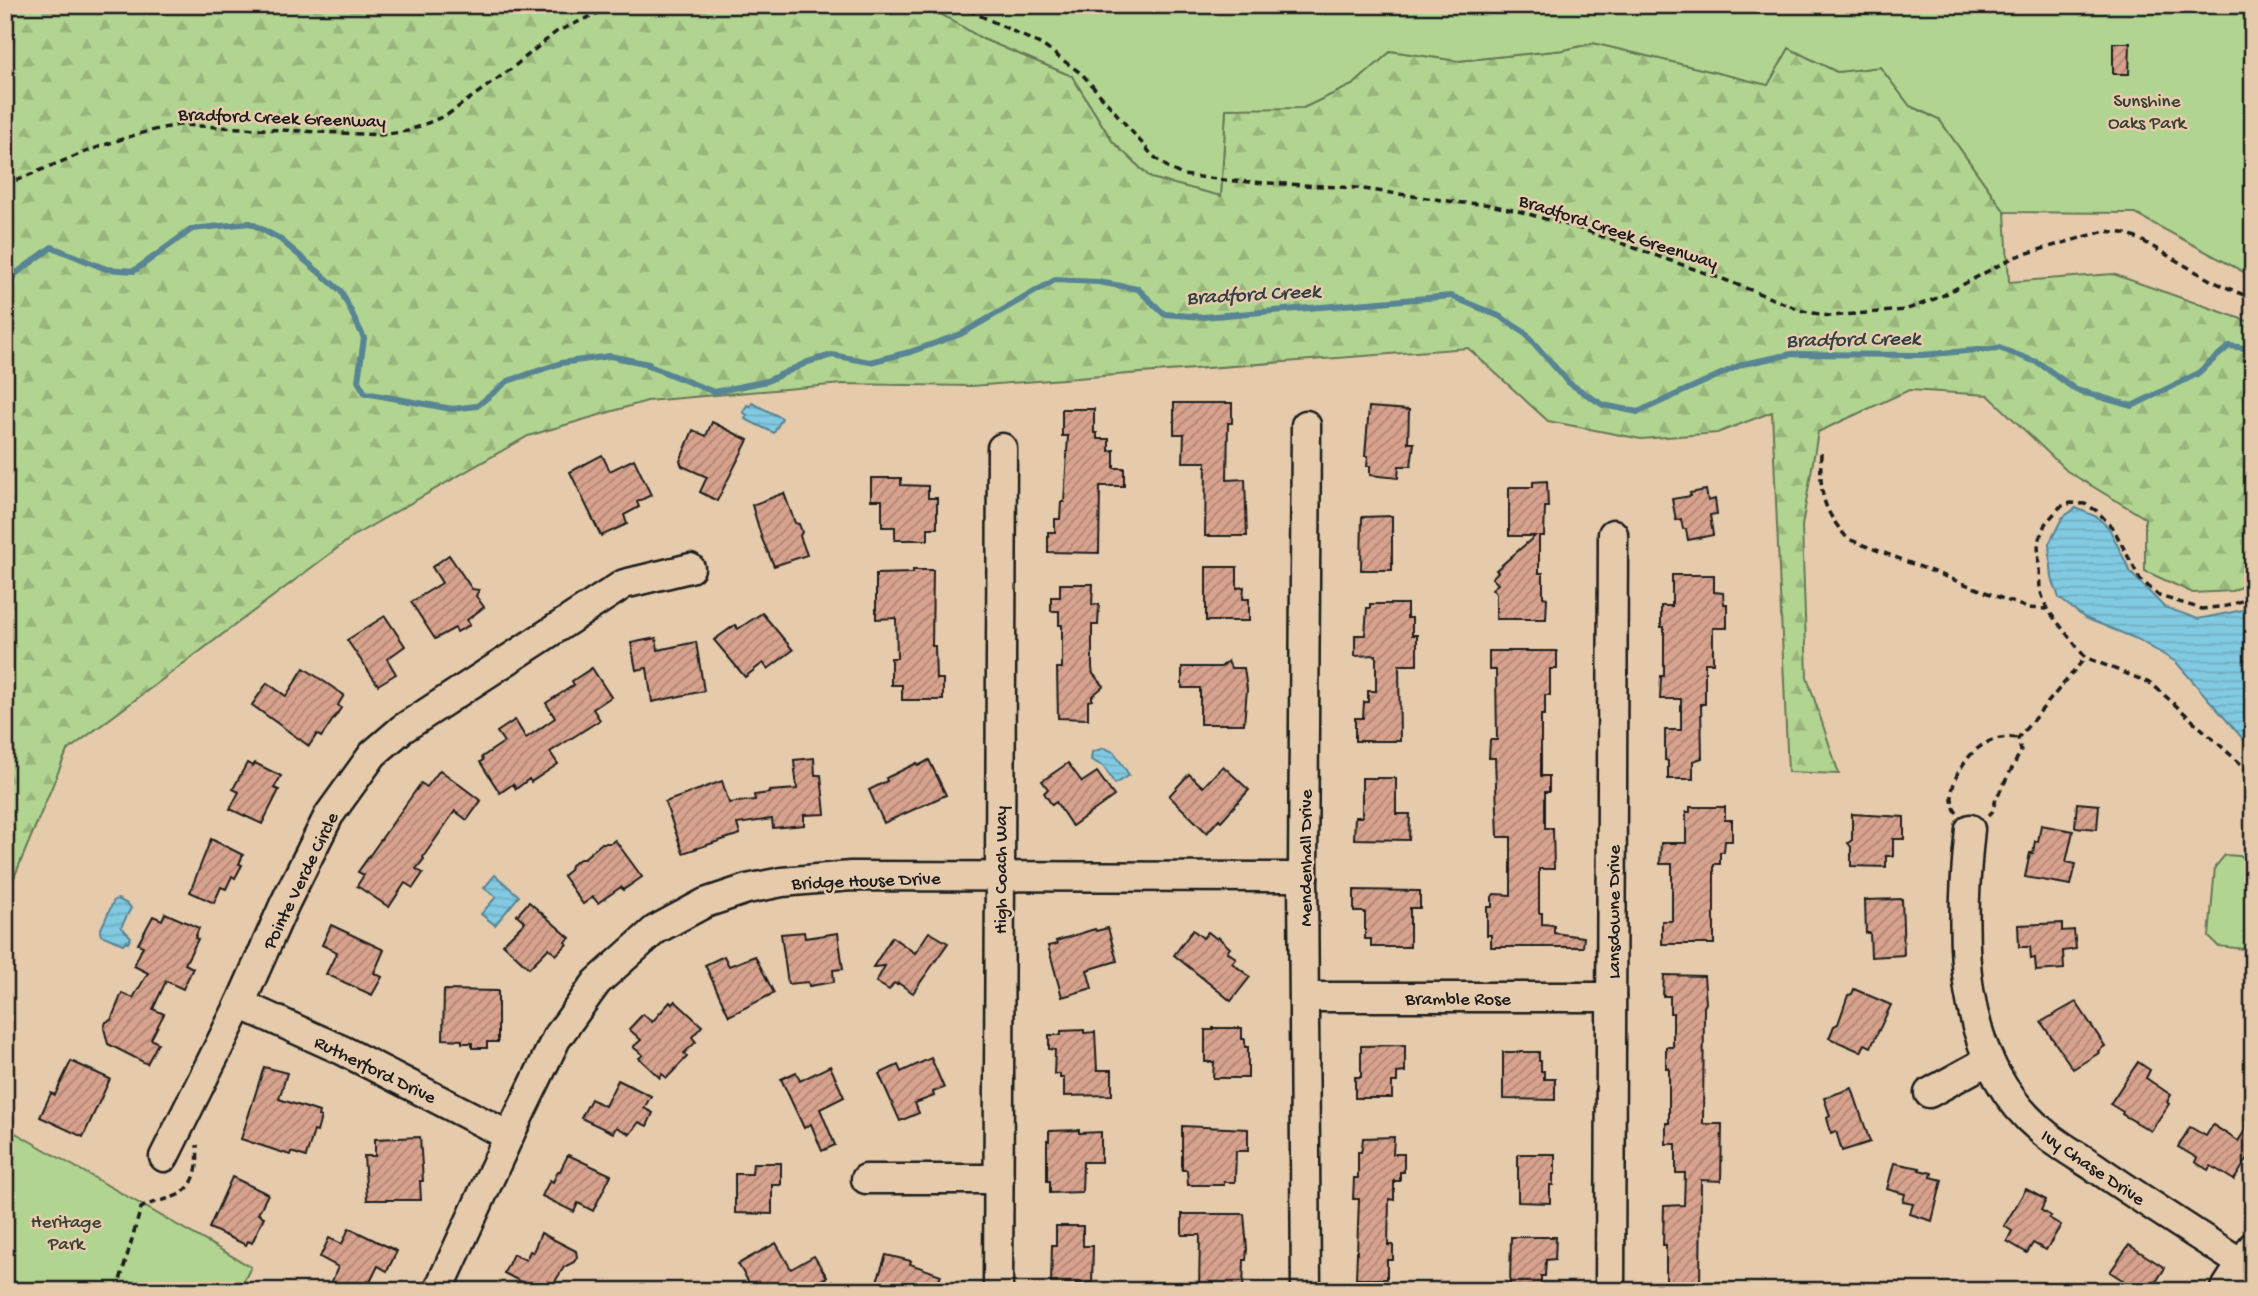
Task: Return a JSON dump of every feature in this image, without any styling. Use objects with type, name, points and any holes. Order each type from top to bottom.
[{"type":"street","name":"Mendenhall Drive","points":[[1306,425],[1303,877],[1306,1291]]},
{"type":"street","name":"High Coach Way","points":[[998,1291],[1002,448]]},
{"type":"street","name":"Lansdowne Drive","points":[[1610,1291],[1613,534]]},
{"type":"street","name":"Pointe Verde Circle","points":[[164,1157],[329,815],[373,754],[402,729],[624,584],[690,568]]},
{"type":"street","name":"Ivy Chase Drive","points":[[1970,829],[1964,883],[1966,976],[1973,1018],[1989,1060],[2010,1097],[2041,1131],[2247,1255]]},
{"type":"street","name":"Bridge House Drive","points":[[438,1291],[556,1039],[597,982],[655,930],[695,908],[747,889],[782,882],[851,876],[1303,877]]},
{"type":"street","name":"Bramble Rose","points":[[1305,997],[1611,997]]},
{"type":"street","name":"Rutherford Drive","points":[[240,1004],[344,1051],[509,1136]]},
{"type":"street","points":[[1929,1093],[1989,1060]]},
{"type":"street","points":[[866,1179],[999,1179]]},
{"type":"street","points":[[2224,1291],[2247,1255]]},
{"type":"path","name":"Bradford Creek Greenway","points":[[5,185],[122,138],[146,130],[179,125],[381,135],[408,131],[447,115],[511,69],[555,32],[616,5]]},
{"type":"path","name":"Bradford Creek Greenway","points":[[958,5],[1042,44],[1082,74],[1153,156],[1182,175],[1234,181],[1356,188],[1485,204],[1518,211],[1581,229],[1728,281],[1803,311],[1829,316],[1905,310],[1940,298],[2014,257],[2105,231],[2123,233],[2141,240],[2212,281],[2253,299]]},
{"type":"path","points":[[1821,453],[1820,487],[1830,518],[1848,539],[2027,608],[2047,609]]},
{"type":"path","points":[[2253,597],[2227,606],[2202,609],[2159,596],[2140,579],[2113,528],[2097,511],[2085,504],[2071,503],[2060,507],[2045,524],[2038,544],[2040,590],[2047,609],[2085,657],[2152,684],[2253,775]]},
{"type":"path","points":[[2018,738],[2085,657]]},
{"type":"path","points":[[2004,736],[2018,738],[2021,751],[1992,812],[1970,829],[1954,809],[1953,789],[1958,771],[1980,746],[2004,736]]},
{"type":"green space","points":[[5,5],[926,5],[983,39],[1072,76],[1113,142],[1221,195],[1226,108],[1303,108],[1354,84],[1391,51],[1458,61],[1564,50],[1593,43],[1767,84],[1789,48],[1837,72],[1880,67],[1910,106],[1939,119],[2005,212],[2009,282],[2113,274],[2253,323],[2253,581],[2232,591],[2193,593],[2145,571],[2145,518],[2067,471],[1988,395],[1909,390],[1818,432],[1802,526],[1807,677],[1839,774],[1788,772],[1772,412],[1717,433],[1641,439],[1548,421],[1468,348],[971,386],[842,384],[647,401],[528,436],[355,535],[67,751],[5,899]]},
{"type":"green space","name":"Sunshine Oaks Park","points":[[926,5],[2253,5],[2253,277],[2134,213],[2005,212],[1939,119],[1910,106],[1880,67],[1837,72],[1789,48],[1768,85],[1593,43],[1564,50],[1458,61],[1391,51],[1354,84],[1303,108],[1226,109],[1221,196],[1151,178],[1113,142],[1072,76],[983,39]]},
{"type":"green space","points":[[2225,855],[2253,857],[2253,950],[2218,946],[2209,937],[2215,867]]},
{"type":"green space","name":"Heritage Park","points":[[5,1127],[251,1267],[239,1291],[5,1291]]},
{"type":"water","points":[[752,403],[782,418],[774,433],[745,419],[747,415],[743,412],[747,405],[751,406]]},
{"type":"water","points":[[2076,508],[2097,517],[2109,528],[2131,573],[2164,607],[2198,619],[2253,608],[2253,745],[2243,739],[2176,662],[2137,639],[2085,618],[2059,598],[2052,578],[2049,544],[2062,518]]},
{"type":"water","points":[[1104,748],[1114,752],[1129,775],[1115,784],[1103,766],[1091,760],[1092,752]]},
{"type":"water","points":[[495,875],[519,896],[495,925],[481,914],[496,897],[484,888]]},
{"type":"water","points":[[118,899],[131,908],[121,927],[131,937],[128,943],[126,941],[123,944],[101,935],[100,931],[114,900]]},
{"type":"building","points":[[2113,43],[2130,43],[2129,74],[2113,74]]},
{"type":"building","points":[[1174,403],[1232,403],[1232,423],[1228,423],[1227,480],[1245,479],[1247,536],[1205,536],[1206,462],[1183,462],[1184,434],[1174,434]]},
{"type":"building","points":[[1369,407],[1409,410],[1408,443],[1414,443],[1411,466],[1399,466],[1398,478],[1370,475],[1368,456],[1365,456]]},
{"type":"building","points":[[1062,409],[1094,409],[1094,433],[1097,433],[1097,439],[1109,439],[1109,451],[1114,450],[1114,468],[1124,468],[1124,486],[1100,486],[1099,553],[1048,552],[1048,532],[1055,532],[1055,519],[1060,519],[1061,502],[1064,502],[1068,436],[1062,436]]},
{"type":"building","points":[[712,422],[748,440],[717,501],[700,492],[707,477],[682,466],[680,461],[693,430],[706,436]]},
{"type":"building","points":[[602,455],[610,471],[634,459],[651,495],[637,502],[639,507],[624,515],[627,524],[601,536],[570,472]]},
{"type":"building","points":[[871,478],[901,478],[901,485],[928,486],[928,498],[937,498],[937,528],[928,528],[928,540],[895,540],[895,527],[882,527],[882,500],[871,500]]},
{"type":"building","points":[[1547,481],[1548,507],[1545,507],[1544,536],[1539,536],[1539,573],[1543,573],[1543,597],[1547,598],[1546,619],[1496,619],[1496,593],[1492,589],[1498,584],[1492,578],[1498,572],[1496,570],[1535,536],[1509,536],[1509,487],[1533,487],[1533,482]]},
{"type":"building","points":[[1706,490],[1708,501],[1715,499],[1717,514],[1710,515],[1713,535],[1688,540],[1681,519],[1676,520],[1672,499]]},
{"type":"building","points":[[784,493],[795,523],[799,524],[802,532],[800,536],[807,555],[774,566],[762,539],[752,505]]},
{"type":"building","points":[[1392,516],[1392,570],[1361,570],[1362,517]]},
{"type":"building","points":[[449,555],[472,589],[479,590],[476,596],[484,607],[467,620],[470,625],[457,632],[455,628],[435,639],[411,602],[442,583],[432,567]]},
{"type":"building","points":[[1206,567],[1237,567],[1237,588],[1244,587],[1243,599],[1249,599],[1249,621],[1206,621]]},
{"type":"building","points":[[913,570],[933,570],[932,646],[935,646],[936,679],[943,679],[943,700],[902,700],[902,685],[891,685],[891,658],[897,658],[896,618],[876,619],[876,574],[913,573]]},
{"type":"building","points":[[1672,575],[1714,575],[1714,592],[1723,593],[1724,604],[1727,604],[1727,628],[1713,628],[1713,663],[1705,663],[1705,704],[1701,704],[1702,758],[1693,761],[1693,779],[1668,779],[1668,761],[1665,760],[1665,730],[1681,730],[1681,699],[1660,699],[1661,676],[1664,676],[1661,606],[1672,606]]},
{"type":"building","points":[[1060,584],[1093,584],[1092,605],[1099,604],[1098,625],[1092,625],[1092,668],[1093,674],[1104,686],[1088,701],[1088,719],[1058,718],[1057,668],[1062,668],[1062,625],[1059,625],[1059,611],[1051,611],[1051,597],[1060,597]]},
{"type":"building","points":[[1370,604],[1407,604],[1407,618],[1412,618],[1412,635],[1417,635],[1417,665],[1399,665],[1400,741],[1355,741],[1355,718],[1363,718],[1368,691],[1376,691],[1376,655],[1355,656],[1355,635],[1365,635],[1367,608],[1370,608]]},
{"type":"building","points":[[762,613],[793,650],[768,669],[763,663],[745,677],[714,640],[735,625],[738,629]]},
{"type":"building","points":[[385,616],[405,646],[387,659],[396,674],[378,685],[347,640]]},
{"type":"building","points":[[656,638],[658,650],[696,642],[704,691],[652,702],[647,668],[636,670],[631,643]]},
{"type":"building","points":[[1489,651],[1557,651],[1557,669],[1550,669],[1550,695],[1545,695],[1545,715],[1541,715],[1541,776],[1549,776],[1549,792],[1545,792],[1545,828],[1553,828],[1554,869],[1539,869],[1539,913],[1542,913],[1542,924],[1554,925],[1554,933],[1584,937],[1583,947],[1491,947],[1491,935],[1487,935],[1487,907],[1492,907],[1492,897],[1494,894],[1511,895],[1511,837],[1498,837],[1495,758],[1489,758],[1490,740],[1497,740],[1496,670],[1489,670]]},
{"type":"building","points":[[1228,661],[1231,668],[1244,668],[1247,689],[1244,724],[1200,724],[1200,688],[1182,688],[1182,667],[1221,667]]},
{"type":"building","points":[[304,668],[344,695],[338,705],[341,708],[321,737],[317,734],[309,746],[252,705],[267,683],[286,696]]},
{"type":"building","points":[[592,668],[611,697],[593,709],[600,720],[550,752],[558,764],[531,782],[529,779],[516,789],[513,784],[500,793],[480,762],[482,757],[504,742],[497,732],[515,720],[526,738],[555,718],[546,703],[574,685],[572,681]]},
{"type":"building","points":[[814,758],[815,775],[821,775],[825,814],[804,815],[804,825],[773,828],[772,819],[737,824],[740,834],[683,853],[665,802],[722,781],[729,803],[755,800],[754,795],[769,791],[797,789],[794,760]]},
{"type":"building","points":[[929,760],[946,795],[884,823],[869,790],[887,781],[886,778]]},
{"type":"building","points":[[247,763],[253,766],[255,763],[281,776],[274,788],[279,790],[262,824],[230,809],[239,792],[233,789]]},
{"type":"building","points":[[1068,763],[1082,782],[1097,772],[1114,796],[1072,826],[1056,802],[1052,805],[1044,793],[1048,789],[1042,781]]},
{"type":"building","points":[[1223,766],[1249,790],[1207,833],[1169,796],[1189,774],[1203,787]]},
{"type":"building","points":[[440,770],[481,801],[467,820],[455,811],[416,869],[423,873],[413,888],[405,883],[389,907],[357,886],[364,875],[358,872],[421,783],[427,787]]},
{"type":"building","points":[[1362,778],[1396,778],[1396,814],[1410,814],[1409,840],[1354,839],[1355,817],[1362,817]]},
{"type":"building","points":[[2077,803],[2099,805],[2097,829],[2075,827]]},
{"type":"building","points":[[1690,807],[1725,807],[1725,820],[1732,820],[1732,841],[1725,841],[1724,852],[1720,852],[1720,864],[1714,864],[1714,944],[1662,944],[1662,921],[1672,921],[1672,864],[1660,864],[1661,843],[1686,843],[1686,812],[1690,812]]},
{"type":"building","points":[[1852,814],[1904,817],[1904,839],[1893,839],[1893,856],[1886,856],[1886,867],[1851,866],[1851,847],[1848,843],[1852,840]]},
{"type":"building","points":[[2041,825],[2073,831],[2066,862],[2076,864],[2071,885],[2025,877],[2030,853],[2033,853],[2035,841],[2038,842]]},
{"type":"building","points":[[211,839],[243,855],[239,864],[242,865],[235,878],[232,876],[226,889],[221,887],[214,903],[190,892]]},
{"type":"building","points":[[615,840],[642,877],[598,903],[593,897],[583,904],[563,876],[570,870],[571,865],[602,843]]},
{"type":"building","points":[[1354,890],[1420,891],[1420,908],[1410,908],[1410,947],[1371,947],[1371,939],[1365,939],[1365,912],[1354,912]]},
{"type":"building","points":[[1902,899],[1904,955],[1871,957],[1870,933],[1866,933],[1865,900]]},
{"type":"building","points":[[529,902],[570,938],[556,955],[549,948],[529,968],[503,944],[525,922],[517,915]]},
{"type":"building","points":[[165,913],[199,928],[195,938],[198,939],[185,964],[193,968],[183,989],[166,981],[153,1009],[164,1014],[151,1039],[158,1043],[147,1064],[108,1044],[104,1028],[106,1022],[111,1020],[122,993],[133,998],[148,973],[134,966],[143,946],[138,944],[153,916],[162,920]]},
{"type":"building","points":[[2062,923],[2062,931],[2074,930],[2076,949],[2063,951],[2064,969],[2036,971],[2035,958],[2031,959],[2030,947],[2019,947],[2018,925]]},
{"type":"building","points":[[331,925],[384,950],[374,973],[382,977],[372,995],[326,974],[337,952],[322,945]]},
{"type":"building","points":[[1108,928],[1117,961],[1087,970],[1092,988],[1062,997],[1048,946],[1095,929]]},
{"type":"building","points":[[1193,930],[1203,938],[1208,932],[1217,939],[1218,937],[1230,948],[1227,952],[1236,958],[1232,963],[1250,977],[1231,1001],[1174,955]]},
{"type":"building","points":[[804,932],[805,938],[838,933],[843,969],[833,970],[834,982],[809,986],[808,982],[788,984],[781,934]]},
{"type":"building","points":[[929,932],[948,943],[913,993],[898,983],[894,983],[889,990],[876,982],[885,966],[873,967],[892,937],[915,953]]},
{"type":"building","points":[[724,956],[729,966],[755,956],[774,993],[729,1016],[705,965]]},
{"type":"building","points":[[1664,975],[1704,976],[1706,1003],[1703,1124],[1722,1124],[1721,1181],[1701,1180],[1700,1291],[1666,1291],[1664,1206],[1684,1205],[1685,1173],[1676,1173],[1676,1144],[1666,1144],[1666,1123],[1669,1123],[1669,1068],[1666,1068],[1666,1047],[1673,1047],[1673,1013],[1670,1013],[1670,996],[1663,996]]},
{"type":"building","points":[[1854,989],[1891,1005],[1871,1047],[1865,1044],[1861,1052],[1829,1038],[1834,1026],[1838,1024],[1848,995],[1852,994]]},
{"type":"building","points":[[444,990],[498,991],[498,1042],[487,1042],[487,1048],[472,1048],[472,1043],[443,1039]]},
{"type":"building","points":[[675,1001],[702,1026],[692,1037],[696,1042],[684,1053],[687,1057],[667,1078],[662,1074],[660,1078],[639,1058],[643,1055],[633,1047],[641,1040],[629,1029],[643,1014],[652,1022],[670,1002],[672,1004]]},
{"type":"building","points":[[2076,1002],[2105,1046],[2099,1053],[2073,1069],[2041,1022]]},
{"type":"building","points":[[1242,1028],[1242,1039],[1245,1039],[1245,1047],[1248,1047],[1248,1078],[1213,1078],[1214,1062],[1205,1062],[1205,1030]]},
{"type":"building","points":[[1084,1030],[1084,1033],[1095,1032],[1097,1070],[1112,1070],[1112,1095],[1064,1096],[1064,1078],[1060,1078],[1060,1074],[1054,1074],[1055,1050],[1049,1049],[1049,1035],[1061,1035],[1061,1031]]},
{"type":"building","points":[[1405,1045],[1405,1072],[1397,1073],[1397,1082],[1392,1082],[1392,1098],[1355,1098],[1355,1077],[1361,1077],[1361,1046]]},
{"type":"building","points":[[1503,1052],[1539,1052],[1544,1079],[1555,1079],[1555,1100],[1503,1099]]},
{"type":"building","points":[[931,1058],[944,1088],[933,1092],[934,1096],[915,1103],[919,1113],[900,1121],[879,1074],[898,1065],[901,1072]]},
{"type":"building","points":[[71,1061],[110,1079],[83,1137],[40,1117],[51,1093],[55,1095]]},
{"type":"building","points":[[2138,1062],[2150,1070],[2146,1078],[2171,1095],[2167,1102],[2169,1104],[2151,1131],[2110,1104]]},
{"type":"building","points":[[830,1066],[844,1097],[820,1109],[835,1145],[822,1151],[811,1124],[804,1128],[781,1079],[796,1072],[800,1081]]},
{"type":"building","points":[[264,1067],[287,1073],[279,1099],[319,1112],[318,1116],[321,1117],[317,1132],[314,1131],[306,1157],[291,1152],[290,1155],[241,1139]]},
{"type":"building","points":[[618,1080],[651,1096],[644,1108],[653,1113],[647,1126],[639,1122],[630,1134],[616,1127],[613,1133],[581,1118],[591,1099],[605,1106]]},
{"type":"building","points":[[1852,1088],[1870,1142],[1842,1151],[1836,1131],[1831,1133],[1827,1118],[1830,1116],[1824,1098]]},
{"type":"building","points":[[2253,1118],[2253,1150],[2234,1180],[2211,1166],[2208,1170],[2195,1162],[2197,1158],[2178,1147],[2190,1127],[2206,1136],[2213,1125],[2238,1141]]},
{"type":"building","points":[[1182,1126],[1248,1129],[1248,1151],[1236,1151],[1235,1182],[1224,1182],[1224,1185],[1188,1185],[1187,1170],[1182,1170]]},
{"type":"building","points":[[1079,1130],[1079,1133],[1101,1132],[1101,1162],[1083,1162],[1082,1192],[1050,1193],[1050,1181],[1047,1181],[1049,1131]]},
{"type":"building","points":[[420,1137],[423,1181],[420,1181],[421,1200],[367,1200],[364,1156],[375,1156],[375,1139]]},
{"type":"building","points":[[1394,1137],[1393,1154],[1404,1154],[1404,1172],[1400,1172],[1400,1181],[1394,1181],[1394,1200],[1389,1199],[1388,1245],[1393,1245],[1393,1260],[1387,1260],[1387,1279],[1356,1279],[1359,1199],[1353,1199],[1354,1178],[1358,1178],[1358,1152],[1361,1152],[1363,1138]]},
{"type":"building","points":[[1518,1154],[1555,1154],[1550,1203],[1518,1202]]},
{"type":"building","points":[[568,1155],[611,1175],[593,1211],[578,1203],[574,1212],[542,1196]]},
{"type":"building","points":[[753,1163],[781,1163],[781,1185],[772,1185],[772,1214],[735,1213],[735,1174],[752,1174]]},
{"type":"building","points":[[1894,1163],[1920,1168],[1919,1170],[1932,1173],[1931,1177],[1942,1180],[1932,1221],[1910,1214],[1913,1204],[1903,1202],[1905,1194],[1887,1189]]},
{"type":"building","points":[[232,1177],[268,1194],[258,1214],[264,1217],[252,1243],[248,1241],[246,1245],[209,1228]]},
{"type":"building","points":[[2026,1189],[2046,1200],[2041,1210],[2061,1225],[2046,1250],[2033,1243],[2027,1253],[2007,1241],[2012,1231],[2004,1226]]},
{"type":"building","points":[[1182,1214],[1244,1214],[1247,1249],[1243,1291],[1199,1291],[1200,1235],[1182,1235]]},
{"type":"building","points":[[1056,1226],[1083,1226],[1083,1246],[1093,1246],[1092,1283],[1051,1283],[1052,1245],[1056,1245]]},
{"type":"building","points":[[349,1228],[397,1251],[387,1271],[378,1266],[362,1291],[340,1291],[330,1286],[338,1267],[320,1257],[329,1238],[342,1244]]},
{"type":"building","points":[[541,1233],[576,1251],[577,1257],[574,1262],[564,1267],[549,1291],[525,1291],[527,1285],[504,1273],[513,1254],[526,1260],[530,1251],[533,1252]]},
{"type":"building","points":[[1511,1237],[1556,1237],[1555,1259],[1546,1260],[1541,1287],[1510,1286]]},
{"type":"building","points":[[776,1243],[791,1269],[814,1256],[827,1277],[801,1291],[754,1291],[738,1264]]},
{"type":"building","points":[[2129,1245],[2165,1268],[2150,1291],[2122,1291],[2127,1283],[2110,1272]]},
{"type":"building","points":[[886,1255],[911,1261],[910,1264],[941,1275],[936,1291],[896,1291],[876,1284]]},
{"type":"waterway","name":"Bradford Creek","points":[[5,302],[14,275],[52,247],[106,269],[134,271],[192,229],[250,223],[280,239],[341,291],[364,338],[358,381],[365,393],[452,409],[477,406],[508,381],[561,363],[610,356],[649,364],[714,392],[767,381],[808,362],[832,355],[870,362],[910,352],[961,334],[1055,280],[1098,282],[1138,289],[1164,314],[1203,317],[1451,296],[1499,316],[1524,332],[1569,383],[1603,405],[1638,412],[1743,364],[1792,354],[1922,355],[1999,348],[2039,363],[2076,390],[2132,406],[2197,374],[2229,346],[2253,349]]}]
